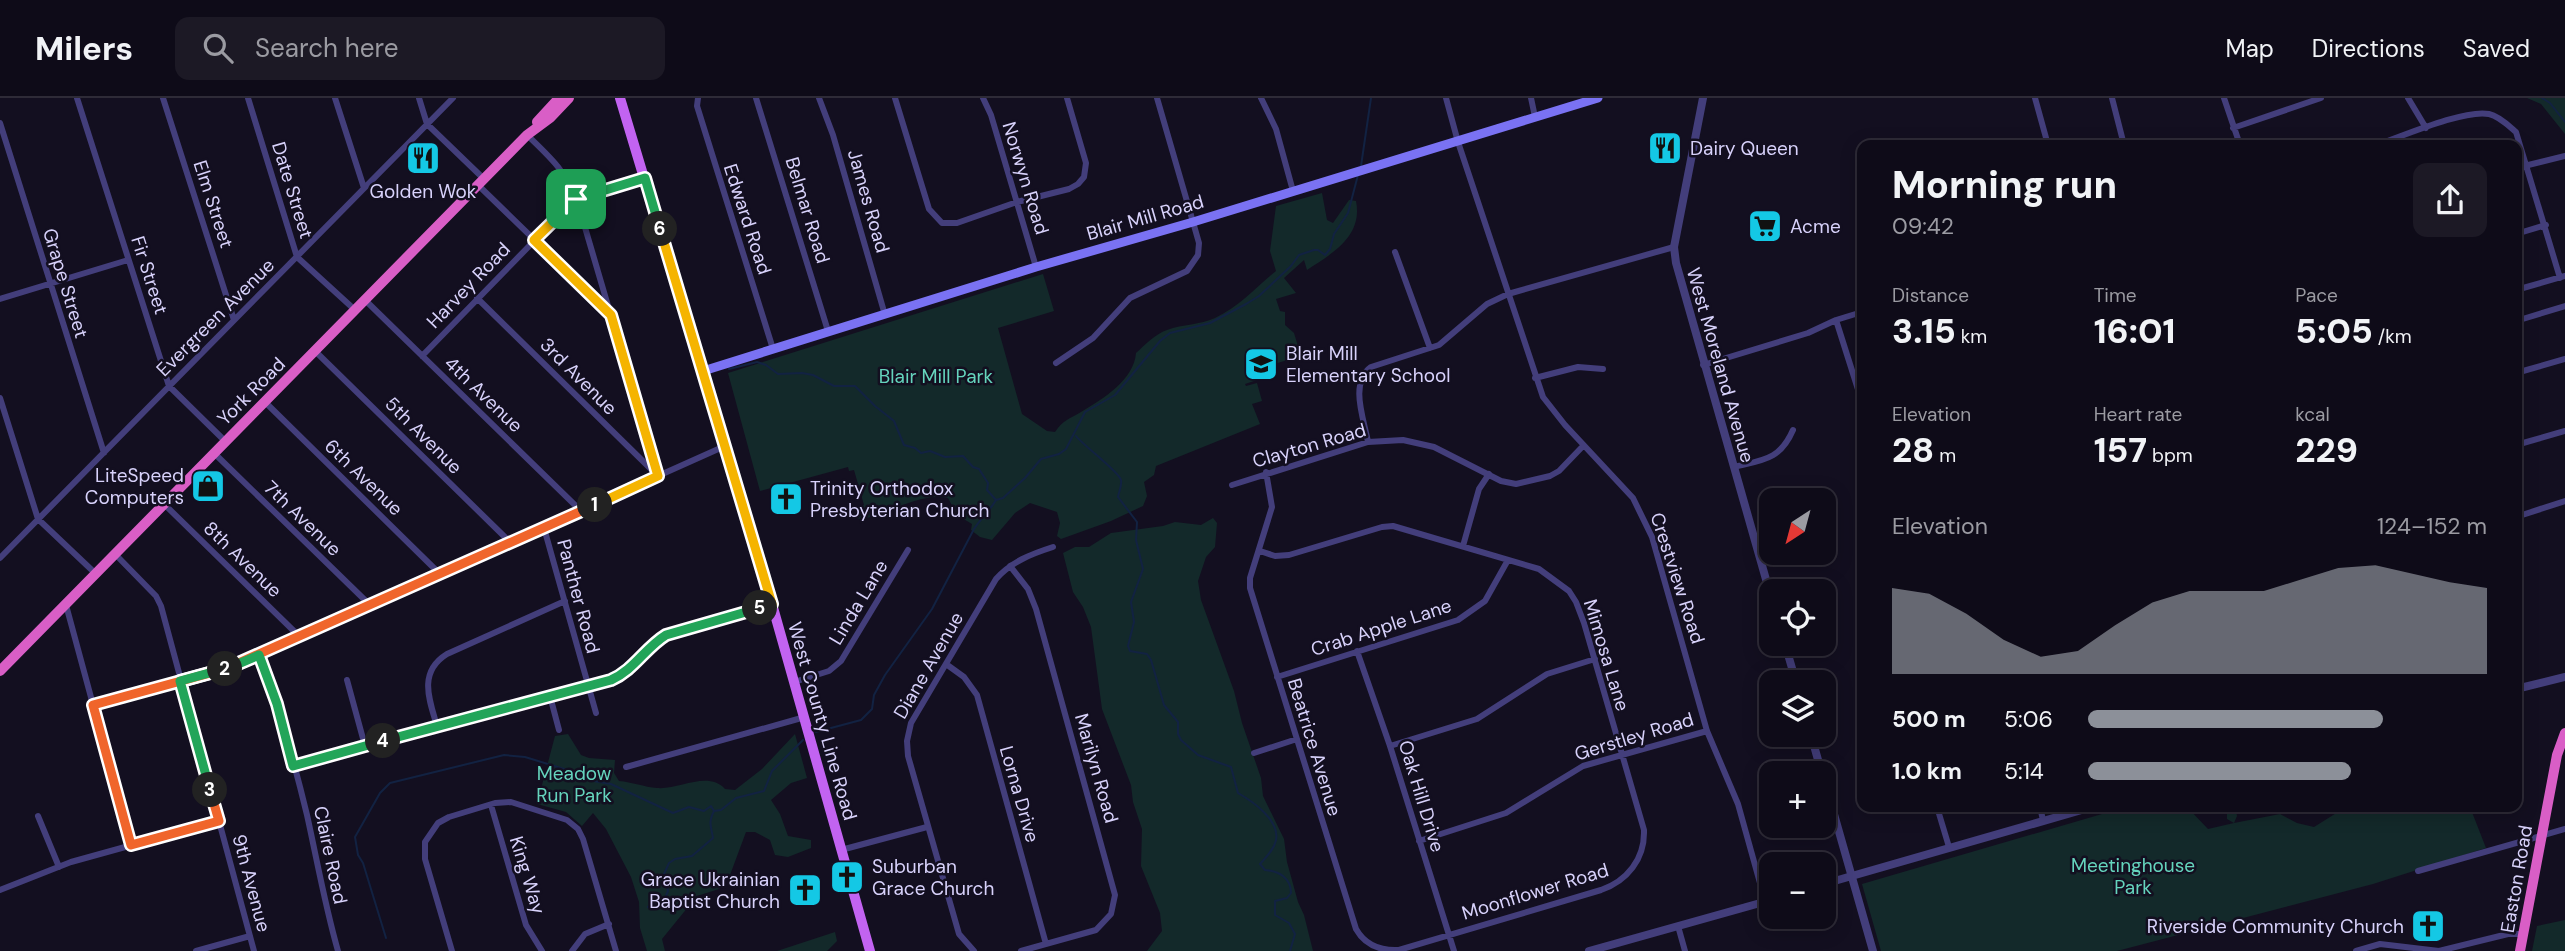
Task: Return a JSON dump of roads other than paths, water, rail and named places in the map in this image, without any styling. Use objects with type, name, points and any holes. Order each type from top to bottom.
[{"type":"highway","name":"York Road","points":[[0,671],[527,135],[559,98]]},
{"type":"highway","name":"York Road","points":[[527,135],[550,118],[569,98]]},
{"type":"highway","name":"Easton Road","points":[[2520,951],[2557,755],[2565,733]]},
{"type":"main road","name":"West County Line Road","points":[[621,98],[805,717],[870,951]]},
{"type":"main road","name":"Blair Mill Road","points":[[702,371],[1036,267],[1356,173],[1598,98]]},
{"type":"street","name":"Fir Street","points":[[77,98],[169,386],[226,442]]},
{"type":"street","name":"Elm Street","points":[[163,98],[234,320]]},
{"type":"street","name":"Date Street","points":[[247,98],[297,257],[355,310]]},
{"type":"street","points":[[335,98],[364,188]]},
{"type":"street","points":[[419,98],[427,124],[534,240],[611,315]]},
{"type":"street","name":"Evergreen Avenue","points":[[0,558],[453,98]]},
{"type":"street","name":"Edward Road","points":[[698,98],[697,106],[773,349]]},
{"type":"street","name":"Belmar Road","points":[[756,98],[828,331]]},
{"type":"street","name":"James Road","points":[[819,98],[833,135],[885,315]]},
{"type":"street","points":[[895,98],[927,205],[934,217],[942,223],[957,223],[1017,202],[1069,190],[1079,184],[1084,177],[1085,158],[1067,98]]},
{"type":"street","name":"Norwyn Road","points":[[983,98],[1036,267]]},
{"type":"street","points":[[1056,363],[1093,338],[1130,298],[1187,271],[1198,254],[1199,243],[1157,98]]},
{"type":"street","points":[[1261,98],[1276,129],[1293,191]]},
{"type":"street","name":"Crestview Road","points":[[1446,98],[1535,378],[1549,407],[1633,498],[1652,537],[1707,731],[1738,804],[1759,871]]},
{"type":"street","points":[[1531,98],[1535,117]]},
{"type":"street","name":"West Moreland Avenue","points":[[1703,98],[1674,247],[1679,278],[1703,365],[1766,579]]},
{"type":"street","points":[[2035,98],[2047,140]]},
{"type":"street","points":[[2112,98],[2123,140]]},
{"type":"street","points":[[2224,98],[2238,140]]},
{"type":"street","points":[[2233,128],[2321,98]]},
{"type":"street","points":[[2408,98],[2426,128]]},
{"type":"street","points":[[2391,140],[2475,113],[2492,114],[2516,132],[2518,140]]},
{"type":"street","name":"Grape Street","points":[[0,123],[104,453]]},
{"type":"street","points":[[527,135],[561,168],[576,199],[658,476]]},
{"type":"street","points":[[2522,154],[2562,277],[2522,288]]},
{"type":"street","points":[[2522,166],[2564,157]]},
{"type":"street","name":"Harvey Road","points":[[422,356],[576,199],[645,178]]},
{"type":"street","points":[[2522,232],[2546,225]]},
{"type":"street","points":[[1368,442],[1359,383],[1363,374],[1371,367],[1430,348],[1447,339],[1487,304],[1508,294],[1674,247]]},
{"type":"street","points":[[1395,252],[1430,348]]},
{"type":"street","points":[[0,299],[128,260]]},
{"type":"street","name":"3rd Avenue","points":[[477,298],[658,476]]},
{"type":"street","name":"4th Avenue","points":[[365,300],[581,511]]},
{"type":"street","points":[[2522,319],[2565,306]]},
{"type":"street","points":[[1703,365],[1808,333],[1857,314]]},
{"type":"street","points":[[1836,320],[1857,374]]},
{"type":"street","name":"5th Avenue","points":[[315,351],[511,542]]},
{"type":"street","points":[[2522,371],[2565,359]]},
{"type":"street","points":[[1535,378],[1578,368],[1603,369]]},
{"type":"street","points":[[0,398],[38,519],[96,574]]},
{"type":"street","name":"6th Avenue","points":[[265,402],[440,574]]},
{"type":"street","points":[[1734,467],[1779,453],[1793,430]]},
{"type":"street","points":[[2522,443],[2565,431]]},
{"type":"street","name":"Clayton Road","points":[[1232,485],[1266,472],[1368,442],[1403,440],[1434,447],[1511,484],[1550,476],[1559,471],[1583,446]]},
{"type":"street","points":[[93,705],[231,667],[725,446]]},
{"type":"street","name":"7th Avenue","points":[[214,453],[370,605]]},
{"type":"street","name":"Beatrice Avenue","points":[[1266,472],[1272,507],[1250,578],[1250,588],[1356,929],[1361,937],[1376,948],[1393,951],[1449,934]]},
{"type":"street","points":[[1463,545],[1479,489],[1489,474]]},
{"type":"street","points":[[2522,515],[2565,501]]},
{"type":"street","name":"8th Avenue","points":[[164,504],[300,637]]},
{"type":"street","name":"Mimosa Lane","points":[[1260,551],[1282,556],[1393,526],[1463,545],[1546,573],[1569,591],[1582,616],[1621,756]]},
{"type":"street","name":"Panther Road","points":[[544,528],[596,713]]},
{"type":"street","name":"Diane Avenue","points":[[974,951],[959,934],[927,827],[908,756],[907,741],[911,723],[996,579],[1022,558],[1053,547]]},
{"type":"street","name":"Linda Lane","points":[[794,682],[829,671],[841,661],[908,550]]},
{"type":"street","name":"9th Avenue","points":[[115,554],[159,601],[254,951]]},
{"type":"street","name":"Crab Apple Lane","points":[[1277,677],[1464,616],[1485,601],[1508,559]]},
{"type":"street","name":"Marilyn Road","points":[[1010,566],[1028,589],[1036,609],[1115,895],[1111,914],[1101,927],[1046,944]]},
{"type":"street","points":[[437,726],[426,684],[437,661],[565,601]]},
{"type":"street","points":[[65,604],[131,845]]},
{"type":"street","points":[[293,766],[611,680],[624,673],[666,635],[772,604]]},
{"type":"street","name":"Oak Hill Drive","points":[[1357,651],[1390,746],[1454,951]]},
{"type":"street","name":"Claire Road","points":[[259,655],[277,704],[338,951]]},
{"type":"street","points":[[1390,746],[1477,719],[1548,674],[1595,659]]},
{"type":"street","name":"Lorna Drive","points":[[946,664],[964,677],[977,695],[1046,944]]},
{"type":"street","points":[[2522,688],[2565,677]]},
{"type":"street","points":[[347,680],[365,746]]},
{"type":"street","points":[[550,696],[559,730]]},
{"type":"street","points":[[626,767],[805,717]]},
{"type":"street","name":"Gerstley Road","points":[[1419,841],[1506,813],[1573,770],[1707,731]]},
{"type":"street","points":[[1254,753],[1297,739]]},
{"type":"street","name":"Moonflower Road","points":[[1449,934],[1601,890],[1626,876],[1641,852],[1644,838],[1621,756]]},
{"type":"street","points":[[452,951],[425,859],[425,842],[433,828],[444,819],[505,802],[563,817],[578,829],[617,951]]},
{"type":"street","name":"King Way","points":[[491,804],[526,925],[542,951]]},
{"type":"street","points":[[1938,812],[1949,847]]},
{"type":"street","points":[[2041,812],[2043,820]]},
{"type":"street","points":[[1836,881],[2073,812]]},
{"type":"street","points":[[38,816],[59,867]]},
{"type":"street","points":[[0,890],[59,867],[219,821]]},
{"type":"street","points":[[1836,821],[1873,951]]},
{"type":"street","points":[[841,850],[927,827]]},
{"type":"street","points":[[2418,871],[2565,829]]},
{"type":"street","points":[[1589,951],[1759,903]]},
{"type":"street","points":[[572,951],[585,934],[609,924]]},
{"type":"street","points":[[1678,926],[1685,951]]},
{"type":"street","points":[[2356,951],[2380,944],[2439,951],[2508,934],[2523,934]]},
{"type":"street","points":[[196,951],[250,936]]},
{"type":"street","points":[[1021,951],[1046,944]]},
{"type":"waterway","points":[[1361,166],[1371,98]]},
{"type":"waterway","points":[[2542,98],[2550,103],[2565,122]]},
{"type":"waterway","points":[[816,732],[861,720],[872,709],[874,695],[885,675],[932,609],[974,529],[996,500],[1003,498],[1025,478],[1041,459],[1066,449],[1085,412],[1115,395],[1160,341],[1170,333],[1210,323],[1246,304],[1259,296],[1299,255],[1314,250],[1325,255],[1330,249],[1334,234],[1348,213],[1358,175]]},
{"type":"waterway","points":[[729,369],[757,362],[778,374],[802,373],[813,375],[834,386],[855,386],[894,421],[904,445],[921,453],[930,451],[945,457],[963,456],[973,467],[979,469],[988,483],[987,490],[996,500]]},
{"type":"waterway","points":[[1076,436],[1119,476],[1121,482],[1118,497],[1137,522],[1136,540],[1143,569],[1131,602],[1134,622],[1128,646],[1130,651],[1147,654],[1151,660],[1164,705],[1178,722],[1181,740],[1198,755],[1231,767],[1238,793],[1264,812],[1274,825],[1275,844],[1260,864],[1265,870],[1283,876],[1289,883],[1291,893],[1287,898],[1275,901],[1275,915],[1289,923],[1295,934],[1290,951]]},
{"type":"waterway","points":[[648,907],[665,898],[668,891],[664,874],[669,863],[692,856],[713,838],[711,822],[714,811],[721,810],[736,798],[764,791],[772,771],[803,740]]},
{"type":"waterway","points":[[386,938],[363,863],[358,855],[355,837],[380,793],[390,783],[504,755],[525,757],[574,772],[582,779],[611,784],[673,813],[689,807],[704,811],[711,806],[714,811]]},
{"type":"place","name":"Dairy Queen","points":[[1665,148]]},
{"type":"place","name":"Golden Wok","points":[[423,158]]},
{"type":"place","name":"Acme","points":[[1765,226]]},
{"type":"place","name":"Blair Mill Elementary School","points":[[1261,364]]},
{"type":"place","name":"LiteSpeed Computers","points":[[208,486]]},
{"type":"place","name":"Trinity Orthodox Presbyterian Church","points":[[786,499]]},
{"type":"place","name":"Suburban Grace Church","points":[[847,877]]},
{"type":"place","name":"Grace Ukrainian Baptist Church","points":[[805,890]]},
{"type":"place","name":"Riverside Community Church","points":[[2428,926]]},
{"type":"park label","name":"Blair Mill Park","points":[[936,376]]},
{"type":"park label","name":"Meadow Run Park","points":[[574,784]]},
{"type":"park label","name":"Meetinghouse Park","points":[[2133,876]]}]
